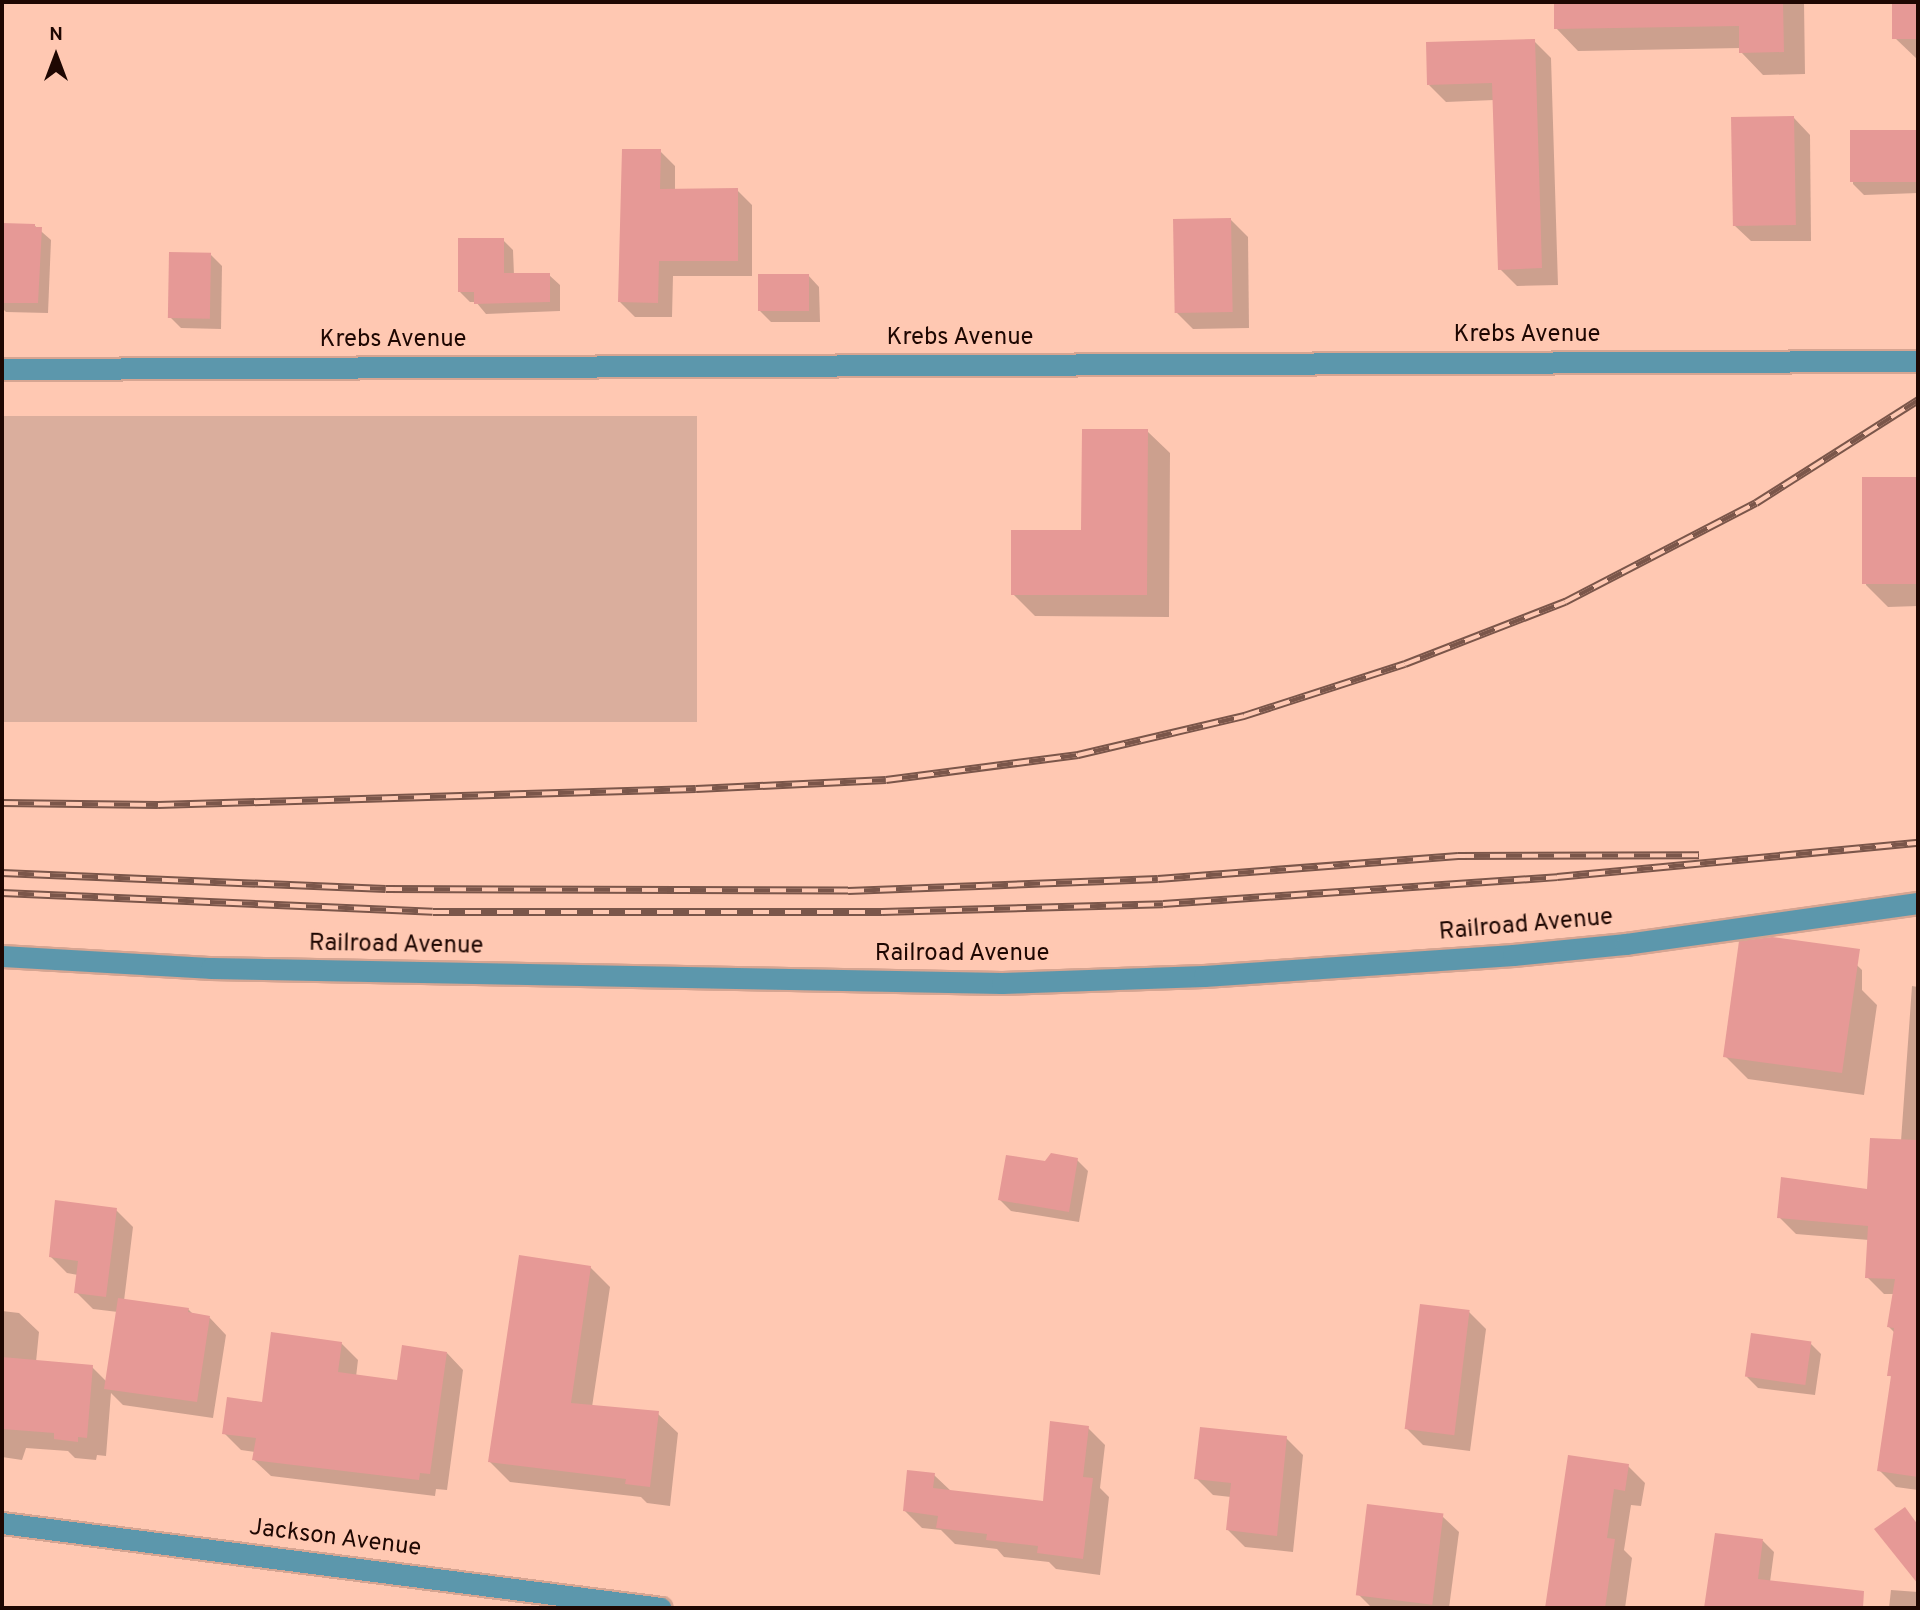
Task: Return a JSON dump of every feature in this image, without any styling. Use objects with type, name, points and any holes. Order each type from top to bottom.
[{"type":"street","name":"Krebs Avenue","points":[[2,369],[1918,360]]},
{"type":"street","name":"Railroad Avenue","points":[[2,956],[224,969],[1015,983],[1204,976],[1513,955],[1626,944],[1918,903]]},
{"type":"street","name":"Jackson Avenue","points":[[2,1523],[661,1608]]},
{"type":"shaded area","points":[[2,416],[697,416],[697,722],[2,722]]},
{"type":"building","points":[[1554,2],[1783,2],[1784,52],[1739,53],[1739,26],[1554,29]]},
{"type":"building","points":[[1892,2],[1918,2],[1918,39],[1892,39]]},
{"type":"building","points":[[1535,39],[1542,268],[1498,270],[1492,83],[1427,85],[1426,42]]},
{"type":"building","points":[[1794,116],[1796,225],[1733,226],[1731,117]]},
{"type":"building","points":[[1850,130],[1918,130],[1918,182],[1850,182]]},
{"type":"building","points":[[622,149],[661,149],[660,189],[738,188],[738,261],[659,261],[658,303],[618,302]]},
{"type":"building","points":[[1231,218],[1233,312],[1175,313],[1173,219]]},
{"type":"building","points":[[2,223],[35,224],[35,227],[42,227],[38,303],[2,303]]},
{"type":"building","points":[[458,238],[504,238],[504,273],[550,273],[550,302],[474,304],[474,292],[458,292]]},
{"type":"building","points":[[169,252],[211,253],[210,319],[168,318]]},
{"type":"building","points":[[758,274],[809,274],[809,311],[758,311]]},
{"type":"building","points":[[1082,429],[1148,429],[1147,595],[1011,595],[1011,530],[1081,530]]},
{"type":"building","points":[[1862,477],[1918,477],[1918,584],[1862,584]]},
{"type":"building","points":[[1772,937],[1860,949],[1842,1073],[1723,1057],[1739,941]]},
{"type":"building","points":[[1870,1138],[1918,1140],[1918,1477],[1877,1471],[1891,1376],[1887,1376],[1894,1328],[1887,1327],[1895,1279],[1865,1278],[1868,1226],[1777,1218],[1781,1177],[1867,1189]]},
{"type":"building","points":[[1051,1153],[1078,1158],[1069,1212],[998,1200],[1006,1155],[1045,1161]]},
{"type":"building","points":[[55,1200],[117,1208],[106,1297],[74,1293],[78,1261],[49,1257]]},
{"type":"building","points":[[519,1255],[591,1266],[571,1403],[659,1411],[650,1487],[625,1484],[626,1479],[488,1462]]},
{"type":"building","points":[[118,1298],[189,1308],[188,1312],[210,1316],[197,1402],[104,1389]]},
{"type":"building","points":[[1420,1304],[1470,1310],[1454,1435],[1405,1429]]},
{"type":"building","points":[[271,1332],[342,1342],[338,1372],[397,1380],[402,1345],[447,1352],[430,1474],[420,1473],[419,1480],[252,1460],[256,1438],[222,1434],[227,1397],[262,1402]]},
{"type":"building","points":[[1751,1333],[1811,1341],[1805,1385],[1745,1377]]},
{"type":"building","points":[[2,1357],[93,1365],[87,1438],[78,1437],[78,1442],[54,1439],[54,1433],[2,1429]]},
{"type":"building","points":[[1050,1421],[1089,1426],[1083,1477],[1093,1478],[1083,1559],[1037,1553],[1038,1546],[986,1540],[987,1534],[936,1528],[938,1516],[903,1511],[907,1470],[935,1473],[933,1488],[1043,1501]]},
{"type":"building","points":[[1200,1427],[1287,1436],[1277,1536],[1226,1530],[1231,1483],[1194,1479]]},
{"type":"building","points":[[1568,1455],[1629,1464],[1625,1491],[1614,1489],[1607,1538],[1615,1539],[1605,1608],[1545,1608]]},
{"type":"building","points":[[1367,1504],[1443,1513],[1432,1605],[1356,1595]]},
{"type":"building","points":[[1905,1507],[1918,1525],[1918,1584],[1874,1529]]},
{"type":"building","points":[[1715,1533],[1763,1539],[1758,1579],[1864,1591],[1863,1608],[1704,1608]]},
{"type":"railway","points":[[2,803],[158,805],[696,789],[886,780],[1078,755],[1244,716],[1405,664],[1565,602],[1756,503],[1918,400]]},
{"type":"railway","points":[[2,893],[433,912],[882,912],[1163,904],[1557,877],[1918,843]]},
{"type":"railway","points":[[2,873],[386,889],[848,891],[1158,879],[1458,856],[1699,855]]}]
